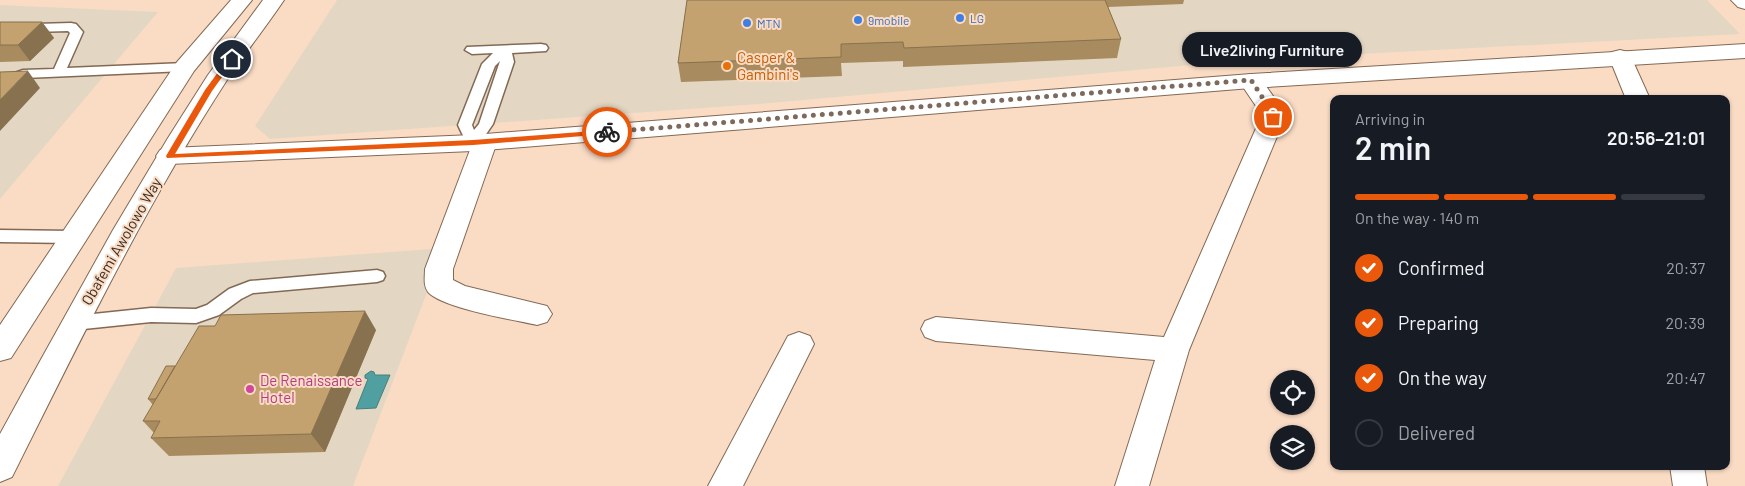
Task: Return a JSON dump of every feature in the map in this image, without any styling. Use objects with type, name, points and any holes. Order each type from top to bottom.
[{"type":"street","points":[[0,349],[185,67],[242,0]]},
{"type":"street","points":[[1741,0],[1745,3]]},
{"type":"street","name":"Obafemi Awolowo Way","points":[[0,466],[74,323],[169,156],[209,90],[275,4]]},
{"type":"street","points":[[169,156],[479,142],[1251,80],[1745,51]]},
{"type":"street","points":[[1620,58],[1636,95]]},
{"type":"street","points":[[1132,486],[1174,350],[1273,117],[1272,112],[1251,80]]},
{"type":"street","points":[[479,142],[438,269],[439,285],[458,295],[537,314]]},
{"type":"street","points":[[936,329],[1174,350]]},
{"type":"street","points":[[724,486],[799,344]]},
{"type":"street","points":[[1688,470],[1690,486]]},
{"type":"lane","points":[[0,29],[71,27],[77,32],[59,72]]},
{"type":"lane","points":[[472,50],[541,48]]},
{"type":"lane","points":[[479,142],[507,62],[505,49]]},
{"type":"lane","points":[[0,73],[23,74],[185,67]]},
{"type":"lane","points":[[0,82],[23,74]]},
{"type":"lane","points":[[0,236],[72,237]]},
{"type":"lane","points":[[74,323],[151,315],[196,316],[213,310],[235,294],[250,287],[377,276]]},
{"type":"shaded area","points":[[337,0],[1707,0],[1740,34],[1247,60],[759,104],[270,139],[255,126]]},
{"type":"shaded area","points":[[0,5],[158,12],[0,199]]},
{"type":"shaded area","name":"De Renaissance Hotel","points":[[444,248],[353,486],[58,486],[176,268]]},
{"type":"water","points":[[371,371],[375,375],[390,375],[376,408],[356,409],[368,379],[365,378],[365,375]]},
{"type":"building","points":[[687,0],[1105,0],[1121,39],[904,48],[903,42],[841,44],[841,57],[678,63]]},
{"type":"building","points":[[0,22],[42,22],[18,45],[0,45]]},
{"type":"building","points":[[28,71],[0,100],[0,72]]},
{"type":"building","points":[[365,311],[311,434],[151,438],[160,421],[143,421],[199,326],[215,326],[221,315]]},
{"type":"building","points":[[166,366],[175,366],[156,399],[148,399]]},
{"type":"way so far","points":[[607,132],[1251,80],[1272,112],[1273,117]]},
{"type":"place","name":"LG","points":[[960,18]]},
{"type":"place","name":"9mobile","points":[[858,20]]},
{"type":"place","name":"MTN","points":[[747,23]]},
{"type":"place","name":"Casper & Gambini's","points":[[727,66]]},
{"type":"place","name":"Live2living Furniture","points":[[1273,117]]},
{"type":"place","name":"De Renaissance Hotel","points":[[250,389]]},
{"type":"route","points":[[232,59],[209,90],[169,156],[473,142],[607,132]]}]
